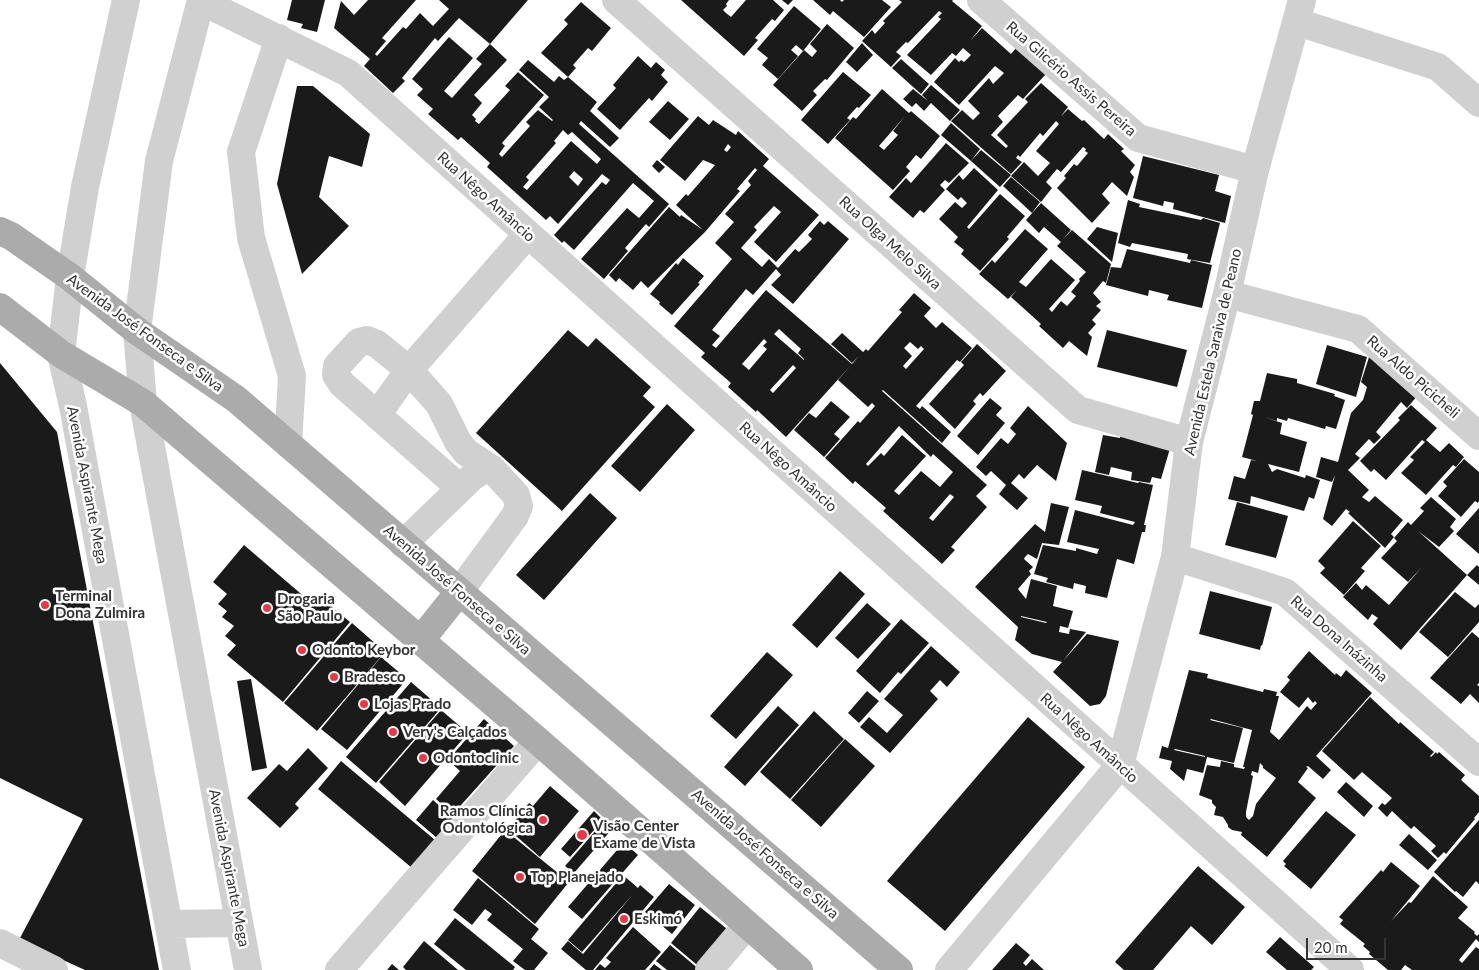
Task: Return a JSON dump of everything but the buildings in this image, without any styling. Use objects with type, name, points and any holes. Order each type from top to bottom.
[{"type":"main road","name":"Avenida José Fonseca e Silva","points":[[0,231],[11,236],[70,277],[137,330],[236,399],[402,544],[900,970]]},
{"type":"main road","points":[[0,307],[61,354],[142,403],[538,741],[799,970]]},
{"type":"main road","points":[[420,641],[459,592]]},
{"type":"street","name":"Avenida Aspirante Mega","points":[[126,0],[91,154],[70,277],[61,354],[73,406],[177,970]]},
{"type":"street","name":"Avenida Aspirante Mega","points":[[201,0],[158,160],[137,330],[142,403],[248,970]]},
{"type":"street","name":"Rua Nêgo Amâncio","points":[[201,0],[348,73],[1350,970]]},
{"type":"street","name":"Rua Olga Melo Silva","points":[[616,0],[1078,410],[1189,442]]},
{"type":"street","name":"Rua Glicério Assis Pereira","points":[[981,0],[1138,138],[1255,170]]},
{"type":"street","name":"Avenida Estela Saraiva de Peano","points":[[1120,765],[1175,557],[1189,442],[1227,294],[1255,170],[1300,11]]},
{"type":"street","points":[[1300,11],[1438,67],[1479,102]]},
{"type":"street","points":[[279,38],[241,152],[251,238],[292,376],[288,444]]},
{"type":"street","points":[[377,415],[409,370],[528,234]]},
{"type":"street","name":"Rua Aldo Picicheli","points":[[1227,294],[1358,329],[1479,436]]},
{"type":"street","points":[[459,592],[514,516],[519,506],[516,495],[492,469],[466,452],[458,442],[438,404],[409,370],[377,344],[367,340],[359,342],[337,366],[336,375],[342,384],[460,488]]},
{"type":"street","points":[[402,544],[472,477],[481,471],[492,469]]},
{"type":"street","name":"Rua Dona Inázinha","points":[[1175,557],[1285,592],[1479,762]]},
{"type":"street","points":[[339,970],[538,741]]},
{"type":"street","points":[[949,970],[1120,765]]},
{"type":"street","points":[[169,924],[239,923]]},
{"type":"street","points":[[709,970],[747,924]]},
{"type":"street","points":[[0,943],[54,970]]},
{"type":"place","name":"Terminal Dona Zulmira","points":[[45,605]]},
{"type":"place","name":"Drogaria São Paulo","points":[[267,608]]},
{"type":"place","name":"Odonto Keybor","points":[[302,650]]},
{"type":"place","name":"Bradesco","points":[[334,677]]},
{"type":"place","name":"Lojas Prado","points":[[364,704]]},
{"type":"place","name":"Very's Calçados","points":[[393,732]]},
{"type":"place","name":"Odontoclinic","points":[[423,758]]},
{"type":"place","name":"Ramos Clínica Odontológica","points":[[543,820]]},
{"type":"place","name":"Visão Center Exame de Vista","points":[[582,835]]},
{"type":"place","name":"Top Planejado","points":[[520,877]]},
{"type":"place","name":"Eskimó","points":[[624,919]]}]
